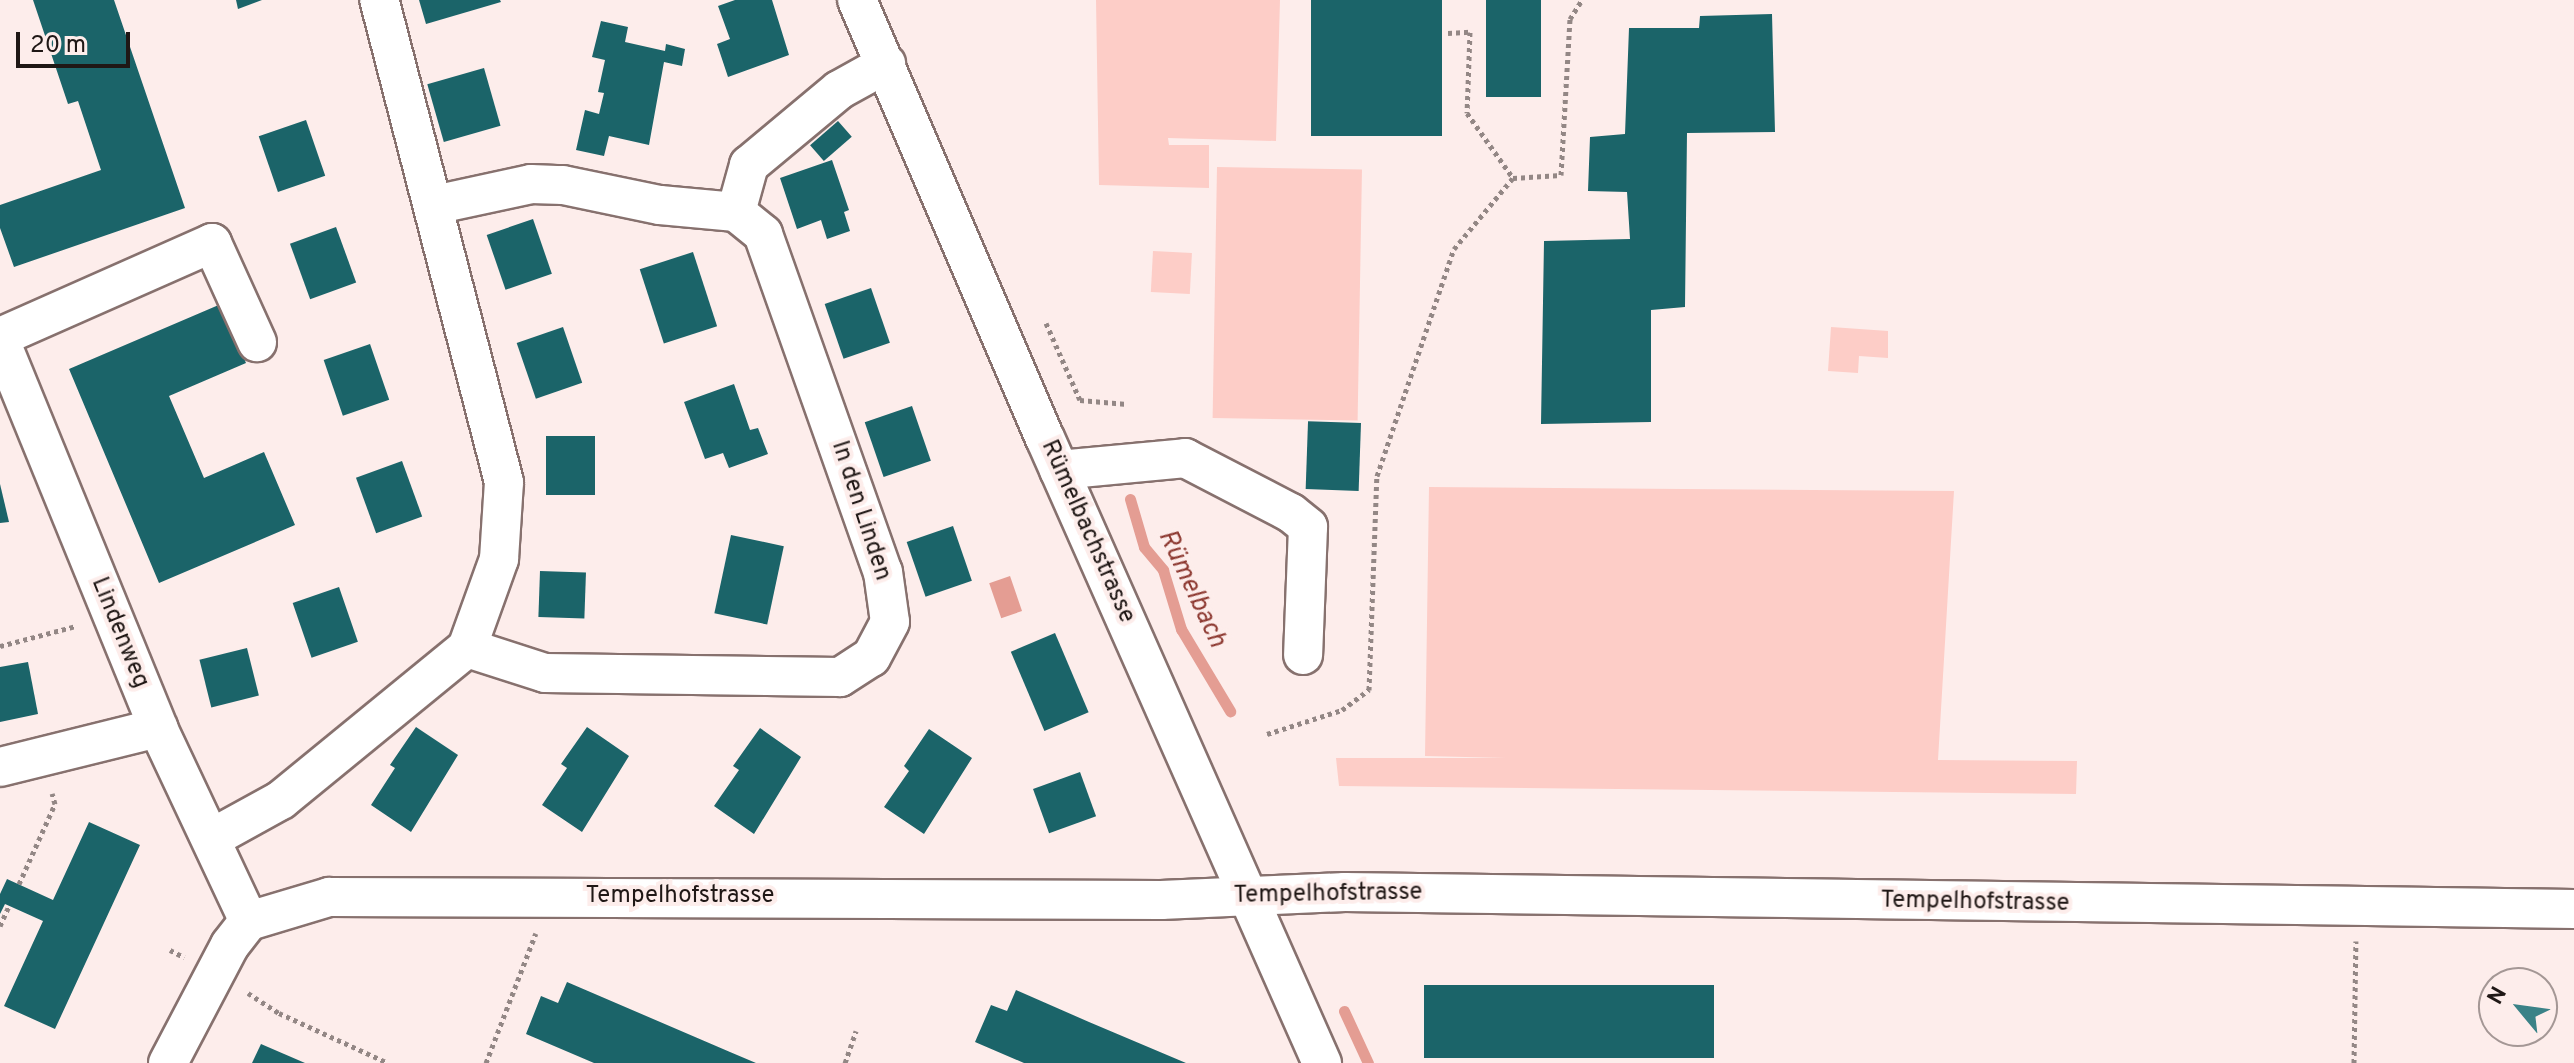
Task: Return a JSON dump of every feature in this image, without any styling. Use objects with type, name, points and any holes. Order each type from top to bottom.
[{"type":"street","points":[[212,838],[281,800],[467,648],[499,559],[504,482],[379,0]]},
{"type":"street","name":"Rümelbachstrasse","points":[[857,0],[1059,470],[1322,1063]]},
{"type":"street","points":[[434,205],[531,184],[552,184],[660,205],[736,212],[749,165],[839,90],[886,64]]},
{"type":"street","name":"In den Linden","points":[[467,648],[545,673],[840,677],[871,657],[890,622],[883,572],[763,234],[736,212]]},
{"type":"street","points":[[0,338],[212,243],[257,342]]},
{"type":"street","name":"Lindenweg","points":[[0,338],[158,728],[249,921]]},
{"type":"street","points":[[1059,470],[1185,458],[1291,513],[1308,527],[1303,655]]},
{"type":"street","points":[[0,767],[158,728]]},
{"type":"street","name":"Tempelhofstrasse","points":[[249,921],[329,897],[551,896],[961,901],[1161,900],[1249,894],[1361,892],[2574,909]]},
{"type":"street","points":[[168,1063],[214,973],[249,921]]},
{"type":"path","points":[[1267,734],[1342,710],[1369,690],[1377,476],[1454,249],[1513,178],[1561,175],[1570,19],[1582,0]]},
{"type":"path","points":[[1448,33],[1470,32],[1467,113],[1513,178]]},
{"type":"path","points":[[1046,323],[1080,400],[1127,404]]},
{"type":"path","points":[[0,646],[112,616]]},
{"type":"path","points":[[19,884],[55,804],[44,757]]},
{"type":"path","points":[[486,1063],[551,896]]},
{"type":"path","points":[[0,926],[9,906]]},
{"type":"path","points":[[2354,1063],[2357,908]]},
{"type":"path","points":[[170,950],[279,1013],[388,1063]]},
{"type":"path","points":[[845,1063],[856,1031]]},
{"type":"shaded area","points":[[1096,0],[1280,0],[1276,141],[1168,138],[1169,145],[1209,145],[1209,188],[1099,185]]},
{"type":"shaded area","points":[[1217,167],[1362,170],[1358,420],[1213,418]]},
{"type":"shaded area","points":[[1153,251],[1192,253],[1190,294],[1151,292]]},
{"type":"shaded area","points":[[1831,327],[1888,331],[1888,358],[1859,356],[1858,373],[1828,371]]},
{"type":"shaded area","points":[[1429,487],[1954,491],[1938,760],[2077,761],[2076,794],[1339,786],[1336,758],[1506,758],[1425,756]]},
{"type":"shaded area","points":[[1010,576],[1022,611],[1001,618],[989,583]]},
{"type":"building","points":[[33,0],[114,0],[185,208],[14,267],[0,228],[0,205],[101,170],[78,101],[68,104]]},
{"type":"building","points":[[236,0],[262,0],[238,9]]},
{"type":"building","points":[[419,0],[500,0],[501,2],[426,24]]},
{"type":"building","points":[[735,0],[772,0],[789,55],[728,77],[717,44],[730,39],[718,6]]},
{"type":"building","points":[[1311,0],[1442,0],[1442,136],[1311,136]]},
{"type":"building","points":[[1486,0],[1541,0],[1541,97],[1486,97]]},
{"type":"building","points":[[1772,14],[1775,132],[1687,133],[1685,307],[1651,310],[1651,422],[1541,424],[1544,241],[1630,239],[1627,192],[1588,191],[1590,137],[1625,134],[1629,28],[1699,28],[1700,16]]},
{"type":"building","points":[[601,21],[628,27],[625,42],[665,51],[666,44],[685,49],[682,66],[664,62],[649,145],[609,136],[604,156],[576,150],[585,110],[599,114],[604,93],[598,92],[605,60],[592,57]]},
{"type":"building","points":[[484,68],[501,126],[444,142],[427,84]]},
{"type":"building","points":[[306,120],[325,176],[278,192],[259,136]]},
{"type":"building","points":[[838,121],[852,137],[824,161],[810,145]]},
{"type":"building","points":[[832,160],[849,210],[844,212],[850,231],[827,239],[821,220],[797,229],[780,178]]},
{"type":"building","points":[[533,219],[552,274],[506,290],[487,235]]},
{"type":"building","points":[[336,227],[356,282],[310,299],[290,244]]},
{"type":"building","points":[[693,252],[717,326],[664,343],[640,269]]},
{"type":"building","points":[[871,288],[890,343],[844,359],[825,304]]},
{"type":"building","points":[[221,304],[246,363],[169,396],[204,478],[264,452],[295,525],[159,583],[69,369]]},
{"type":"building","points":[[563,327],[582,383],[536,399],[517,343]]},
{"type":"building","points":[[370,344],[389,400],[343,416],[324,360]]},
{"type":"building","points":[[734,384],[750,430],[758,428],[768,454],[729,468],[723,453],[705,459],[684,402]]},
{"type":"building","points":[[912,406],[931,461],[884,477],[865,422]]},
{"type":"building","points":[[1308,421],[1361,423],[1359,491],[1306,489]]},
{"type":"building","points":[[546,436],[595,436],[595,495],[546,495]]},
{"type":"building","points":[[402,461],[422,516],[376,533],[356,478]]},
{"type":"building","points":[[0,484],[9,522],[0,523]]},
{"type":"building","points":[[953,526],[972,581],[926,597],[907,542]]},
{"type":"building","points":[[731,535],[784,546],[767,624],[714,613]]},
{"type":"building","points":[[540,571],[586,573],[584,619],[538,617]]},
{"type":"building","points":[[339,587],[358,642],[312,658],[293,603]]},
{"type":"building","points":[[1055,633],[1089,712],[1044,731],[1011,652]]},
{"type":"building","points":[[247,648],[259,696],[211,707],[199,660]]},
{"type":"building","points":[[28,662],[38,714],[0,722],[0,667]]},
{"type":"building","points":[[416,727],[458,755],[411,832],[371,805],[395,768],[390,765]]},
{"type":"building","points":[[587,727],[629,756],[582,832],[542,805],[567,768],[561,764]]},
{"type":"building","points":[[760,728],[801,757],[754,834],[714,806],[739,770],[733,766]]},
{"type":"building","points":[[929,729],[972,758],[924,834],[884,807],[909,771],[904,766]]},
{"type":"building","points":[[1080,772],[1096,816],[1049,833],[1033,789]]},
{"type":"building","points":[[89,822],[140,845],[55,1029],[4,1006],[43,921],[5,904],[0,914],[0,894],[7,879],[53,900]]},
{"type":"building","points":[[567,982],[756,1063],[594,1063],[526,1034],[541,996],[558,1003]]},
{"type":"building","points":[[1424,985],[1714,985],[1714,1058],[1424,1058]]},
{"type":"building","points":[[1016,990],[1186,1063],[1024,1063],[975,1042],[991,1005],[1007,1011]]},
{"type":"building","points":[[261,1044],[305,1063],[252,1063]]},
{"type":"waterway","name":"Rümelbach","points":[[1130,499],[1144,547],[1163,570],[1181,629],[1230,711]]},
{"type":"waterway","name":"Rümelbach","points":[[1344,1011],[1368,1063]]}]
